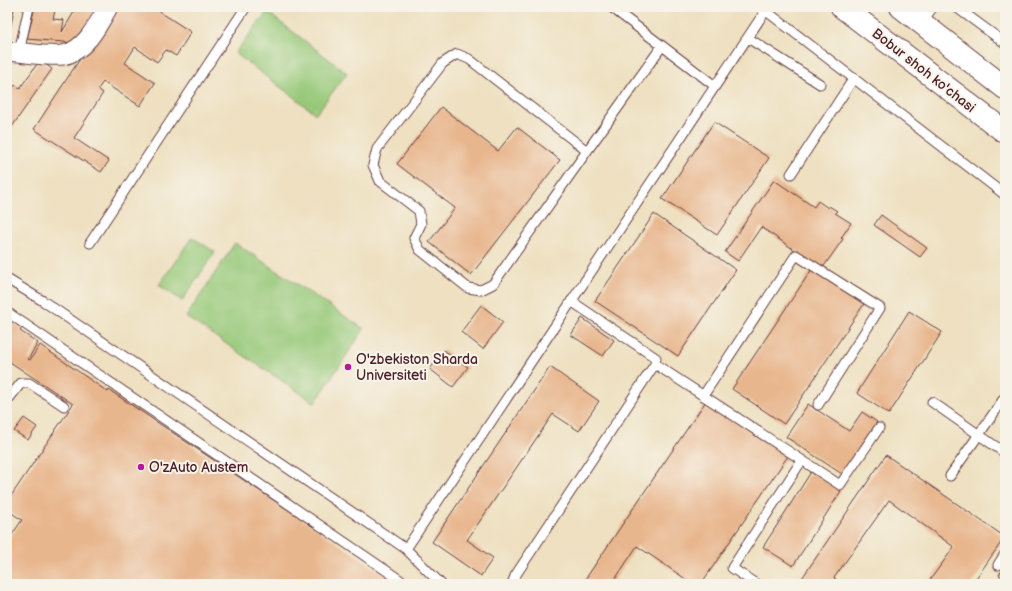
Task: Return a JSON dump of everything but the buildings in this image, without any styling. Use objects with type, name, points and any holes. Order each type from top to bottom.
[{"type":"main road","name":"Bobur shoh ko'chasi","points":[[842,7],[1005,132]]},
{"type":"main road","points":[[901,7],[927,15],[1005,88]]},
{"type":"street","points":[[13,52],[62,55],[76,50],[96,29],[108,7]]},
{"type":"lane","points":[[13,52],[29,7]]},
{"type":"lane","points":[[90,243],[246,7]]},
{"type":"lane","points":[[611,7],[715,86]]},
{"type":"lane","points":[[956,7],[1005,43]]},
{"type":"lane","points":[[406,549],[748,38],[765,8],[1005,195]]},
{"type":"lane","points":[[748,38],[820,84]]},
{"type":"lane","points":[[587,151],[469,59],[457,54],[443,63],[377,149],[373,166],[380,180],[419,211],[421,224],[414,238],[420,250],[468,288],[481,290],[493,284],[662,46]]},
{"type":"lane","points":[[791,174],[854,78]]},
{"type":"lane","points":[[703,396],[796,255],[880,308],[818,405]]},
{"type":"lane","points":[[7,279],[43,301],[406,549],[441,584]]},
{"type":"lane","points":[[512,584],[514,576],[654,364],[656,358],[572,301]]},
{"type":"lane","points":[[7,312],[406,584]]},
{"type":"lane","points":[[654,364],[840,485],[879,428]]},
{"type":"lane","points":[[7,401],[21,383],[29,383],[64,406]]},
{"type":"lane","points":[[950,476],[1005,397]]},
{"type":"lane","points":[[932,402],[1005,453]]},
{"type":"lane","points":[[756,584],[732,568],[802,460]]},
{"type":"lane","points":[[998,565],[1005,554]]},
{"type":"green space","points":[[267,12],[347,73],[316,114],[235,53]]},
{"type":"green space","points":[[192,237],[215,252],[182,301],[159,285]]},
{"type":"green space","points":[[235,243],[364,329],[315,403],[186,317]]},
{"type":"place","name":"O'zbekiston Sharda Universiteti","points":[[348,367]]},
{"type":"place","name":"O'zAuto Austem","points":[[141,467]]}]
